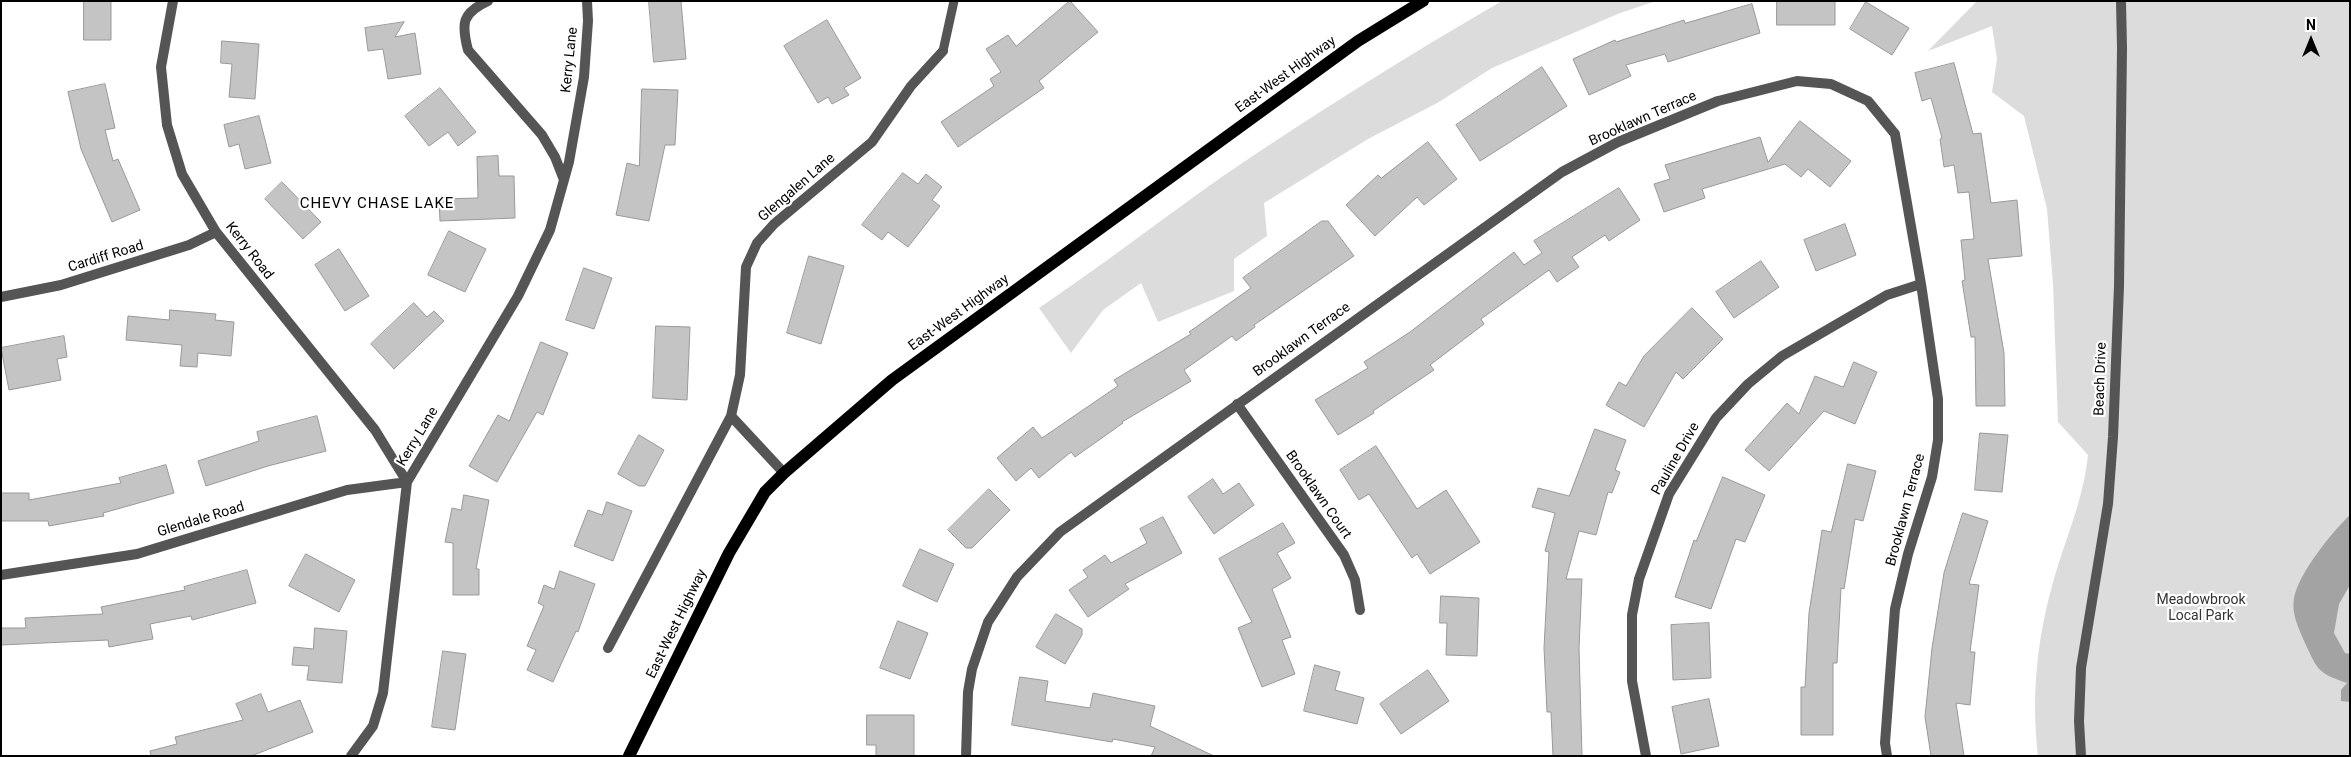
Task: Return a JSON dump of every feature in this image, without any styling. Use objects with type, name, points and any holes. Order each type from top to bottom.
[{"type":"main road","name":"East-West Highway","points":[[629,756],[729,553],[764,492],[892,380],[1358,41],[1423,1]]},
{"type":"street","name":"Kerry Road","points":[[173,1],[161,67],[167,125],[182,174],[216,232],[375,430],[407,482]]},
{"type":"street","points":[[488,1],[471,9],[465,20],[464,36],[468,50],[542,135],[554,156],[564,180]]},
{"type":"street","name":"Kerry Lane","points":[[351,756],[373,726],[383,693],[407,482],[518,296],[550,230],[564,180],[584,77],[588,21],[587,1]]},
{"type":"street","name":"Beach Drive","points":[[2081,756],[2079,721],[2081,668],[2108,504],[2113,437],[2119,286],[2121,1]]},
{"type":"street","name":"Glengalen Lane","points":[[731,416],[740,375],[746,267],[757,243],[774,224],[872,142],[911,86],[943,51]]},
{"type":"street","name":"Brooklawn Terrace","points":[[966,756],[968,692],[972,669],[988,622],[1017,577],[1060,532],[1562,172],[1618,142],[1718,101],[1797,81],[1831,84],[1868,101],[1895,134],[1921,284],[1938,399],[1938,440],[1932,477],[1908,554],[1895,609],[1885,743],[1887,756]]},
{"type":"street","name":"Cardiff Road","points":[[1,297],[61,285],[189,245],[216,232]]},
{"type":"street","name":"Pauline Drive","points":[[1646,756],[1632,681],[1632,615],[1639,579],[1669,494],[1716,418],[1748,384],[1782,356],[1887,295],[1921,284]]},
{"type":"street","name":"Brooklawn Court","points":[[1236,404],[1344,555],[1355,580],[1360,610]]},
{"type":"street","points":[[608,648],[731,416],[784,473]]},
{"type":"street","name":"Glendale Road","points":[[1,575],[136,554],[347,490],[407,482]]},
{"type":"lane","points":[[943,51],[954,1]]},
{"type":"green space","points":[[1502,1],[1656,1],[1620,13],[1492,68],[1439,102],[1368,139],[1264,203],[1267,236],[1234,259],[1234,291],[1158,322],[1141,283],[1103,310],[1071,353],[1039,308],[1257,153],[1361,86]]},
{"type":"green space","name":"Meadowbrook Local Park","points":[[1977,1],[2350,1],[2350,756],[2038,756],[2035,711],[2037,667],[2043,623],[2054,579],[2074,519],[2086,472],[2088,455],[2058,422],[2053,284],[2047,209],[2024,116],[1992,92],[1997,59],[1992,26],[1928,51]]},
{"type":"shaded area","points":[[2350,515],[2350,585],[2339,604],[2334,633],[2345,653],[2350,654],[2350,702],[2341,701],[2341,690],[2347,683],[2324,673],[2313,660],[2296,621],[2293,604],[2297,588],[2309,565],[2334,532]]},
{"type":"building","points":[[84,1],[111,1],[111,40],[84,40]]},
{"type":"building","points":[[649,1],[681,1],[686,59],[654,62]]},
{"type":"building","points":[[1070,1],[1098,32],[1039,81],[1044,88],[958,147],[941,122],[994,86],[990,79],[1001,72],[986,49],[1008,35],[1016,46]]},
{"type":"building","points":[[1777,1],[1835,1],[1835,25],[1777,25]]},
{"type":"building","points":[[1866,2],[1909,28],[1892,55],[1850,29]]},
{"type":"building","points":[[1752,4],[1760,33],[1668,62],[1665,54],[1626,65],[1631,76],[1589,95],[1573,59],[1615,40],[1616,42],[1684,20],[1685,23]]},
{"type":"building","points":[[827,20],[861,78],[844,88],[849,95],[832,104],[828,97],[818,103],[784,46]]},
{"type":"building","points":[[404,22],[395,37],[415,33],[421,74],[388,79],[383,49],[368,51],[365,28]]},
{"type":"building","points":[[222,41],[259,44],[255,99],[229,97],[232,64],[221,63]]},
{"type":"building","points":[[1954,63],[1973,134],[1981,133],[1991,203],[2017,200],[2022,256],[1988,259],[2004,353],[2005,406],[1976,406],[1975,337],[1971,337],[1962,281],[1965,280],[1961,240],[1974,239],[1969,192],[1958,193],[1954,165],[1944,167],[1940,139],[1942,138],[1931,98],[1922,101],[1915,73]]},
{"type":"building","points":[[1542,67],[1567,106],[1480,161],[1456,125]]},
{"type":"building","points":[[105,84],[115,128],[105,130],[113,161],[118,159],[140,210],[112,222],[81,149],[68,92]]},
{"type":"building","points":[[440,88],[476,132],[458,146],[448,132],[429,146],[405,116]]},
{"type":"building","points":[[642,89],[678,90],[675,145],[665,145],[649,221],[616,215],[627,163],[639,166]]},
{"type":"building","points":[[259,116],[271,163],[245,169],[239,144],[229,147],[224,125]]},
{"type":"building","points":[[1800,121],[1851,161],[1830,187],[1808,169],[1801,177],[1785,164],[1702,189],[1705,198],[1664,212],[1654,184],[1670,179],[1665,165],[1760,137],[1768,162]]},
{"type":"building","points":[[1428,142],[1457,179],[1424,205],[1417,197],[1375,236],[1346,205],[1378,175],[1381,178]]},
{"type":"building","points":[[498,156],[499,176],[514,176],[515,218],[440,221],[439,199],[478,198],[477,157]]},
{"type":"building","points":[[903,173],[918,184],[926,174],[942,187],[932,200],[940,206],[908,247],[888,232],[882,240],[862,225]]},
{"type":"building","points":[[282,182],[321,222],[303,239],[265,199]]},
{"type":"building","points":[[1619,188],[1640,220],[1609,241],[1605,235],[1572,257],[1579,267],[1557,282],[1549,270],[1481,319],[1484,324],[1430,365],[1434,370],[1373,411],[1374,413],[1338,435],[1315,400],[1368,368],[1364,362],[1410,332],[1514,252],[1524,265],[1542,253],[1534,241]]},
{"type":"building","points":[[1322,221],[1328,221],[1354,256],[1254,325],[1255,327],[1236,341],[1232,336],[1184,370],[1191,381],[1122,422],[1075,457],[1071,452],[1039,478],[1031,468],[1016,481],[997,458],[1033,427],[1042,438],[1118,386],[1114,380],[1191,334],[1189,332],[1251,288],[1243,278]]},
{"type":"building","points":[[1845,224],[1856,255],[1816,271],[1804,240]]},
{"type":"building","points":[[449,231],[486,249],[465,292],[428,275]]},
{"type":"building","points":[[339,249],[369,296],[345,311],[315,265]]},
{"type":"building","points":[[809,256],[844,266],[821,344],[787,333]]},
{"type":"building","points":[[1761,261],[1779,287],[1734,318],[1716,292]]},
{"type":"building","points":[[584,268],[612,278],[594,329],[566,320]]},
{"type":"building","points":[[414,303],[427,317],[434,311],[444,321],[394,369],[371,344]]},
{"type":"building","points":[[1692,308],[1723,339],[1683,379],[1676,372],[1644,427],[1606,405],[1619,382],[1626,386],[1644,356]]},
{"type":"building","points":[[170,310],[216,314],[215,320],[234,322],[231,356],[198,353],[197,367],[180,366],[182,345],[126,340],[128,316],[169,320]]},
{"type":"building","points":[[656,326],[690,327],[687,400],[653,398]]},
{"type":"building","points":[[64,336],[67,357],[57,359],[61,380],[9,390],[1,348]]},
{"type":"building","points":[[541,342],[568,353],[543,415],[537,412],[497,482],[469,466],[498,415],[509,421]]},
{"type":"building","points":[[1854,362],[1877,372],[1855,424],[1824,411],[1769,471],[1745,450],[1787,403],[1799,414],[1815,376],[1843,387]]},
{"type":"building","points":[[317,416],[326,451],[268,466],[206,486],[198,461],[259,441],[257,432]]},
{"type":"building","points":[[1595,429],[1626,440],[1615,470],[1620,472],[1612,493],[1608,492],[1596,535],[1579,531],[1566,579],[1582,579],[1579,648],[1582,756],[1553,756],[1551,712],[1547,712],[1544,648],[1549,552],[1545,551],[1555,513],[1532,507],[1538,488],[1569,496]]},
{"type":"building","points":[[1980,433],[2008,435],[2002,492],[1975,490]]},
{"type":"building","points":[[639,435],[664,450],[645,486],[639,486],[618,474]]},
{"type":"building","points":[[1376,446],[1417,509],[1446,490],[1480,542],[1430,574],[1417,554],[1412,558],[1369,494],[1359,500],[1340,470]]},
{"type":"building","points":[[1848,464],[1876,471],[1863,521],[1855,519],[1844,589],[1841,588],[1837,663],[1833,663],[1833,735],[1801,735],[1801,687],[1805,687],[1809,613],[1822,530],[1831,532]]},
{"type":"building","points":[[166,465],[174,493],[103,513],[104,516],[49,526],[48,521],[1,521],[1,493],[29,493],[29,500],[121,483],[119,478]]},
{"type":"building","points":[[1723,477],[1765,495],[1745,542],[1736,539],[1711,609],[1675,597],[1694,540],[1696,541]]},
{"type":"building","points":[[1213,479],[1223,494],[1239,483],[1254,505],[1214,534],[1188,497]]},
{"type":"building","points":[[989,489],[1010,510],[972,548],[966,548],[948,530]]},
{"type":"building","points":[[464,495],[489,500],[476,569],[479,569],[479,595],[453,595],[453,543],[445,542],[452,508],[461,510]]},
{"type":"building","points":[[607,502],[632,511],[613,561],[574,546],[588,510],[602,515]]},
{"type":"building","points":[[1963,513],[1988,521],[1969,584],[1979,585],[1970,652],[1975,652],[1970,705],[1956,703],[1964,756],[1931,756],[1925,717],[1932,648],[1944,573]]},
{"type":"building","points":[[1163,517],[1182,553],[1125,584],[1129,589],[1088,617],[1069,590],[1088,577],[1083,570],[1105,555],[1111,563],[1147,543],[1140,529]]},
{"type":"building","points":[[1283,523],[1295,543],[1277,553],[1291,578],[1272,589],[1291,637],[1282,640],[1295,674],[1262,687],[1238,628],[1252,622],[1219,559]]},
{"type":"building","points":[[920,549],[954,564],[937,602],[903,586]]},
{"type":"building","points":[[306,554],[355,580],[339,612],[289,586]]},
{"type":"building","points":[[247,570],[256,603],[192,620],[191,616],[150,624],[153,639],[109,647],[108,640],[1,645],[1,628],[26,628],[25,618],[103,614],[101,607],[185,590],[184,587]]},
{"type":"building","points":[[560,571],[595,584],[578,632],[576,631],[553,682],[527,670],[536,650],[527,646],[544,606],[538,603],[544,585],[554,589]]},
{"type":"building","points":[[1441,596],[1479,598],[1477,656],[1446,655],[1447,623],[1440,623]]},
{"type":"building","points":[[1056,614],[1082,629],[1082,635],[1065,664],[1036,647]]},
{"type":"building","points":[[898,621],[928,633],[910,679],[880,668]]},
{"type":"building","points":[[1709,623],[1711,678],[1673,680],[1671,625]]},
{"type":"building","points":[[315,628],[347,631],[342,683],[307,680],[309,666],[292,665],[294,647],[313,649]]},
{"type":"building","points":[[443,651],[466,654],[455,730],[432,727]]},
{"type":"building","points":[[1315,665],[1340,672],[1335,690],[1364,698],[1357,724],[1304,711]]},
{"type":"building","points":[[1428,670],[1449,701],[1401,734],[1380,704]]},
{"type":"building","points":[[1020,677],[1048,681],[1045,701],[1090,708],[1093,693],[1155,706],[1150,726],[1214,756],[1151,756],[1155,747],[1113,739],[1112,742],[1012,725]]},
{"type":"building","points":[[261,694],[268,712],[300,700],[313,732],[251,756],[151,756],[150,751],[177,744],[175,737],[243,720],[236,704]]},
{"type":"building","points":[[1709,699],[1719,746],[1681,754],[1672,707]]},
{"type":"building","points":[[867,715],[914,715],[914,756],[876,756],[876,745],[867,745]]},
{"type":"district","name":"CHEVY CHASE LAKE","points":[[377,204]]}]
